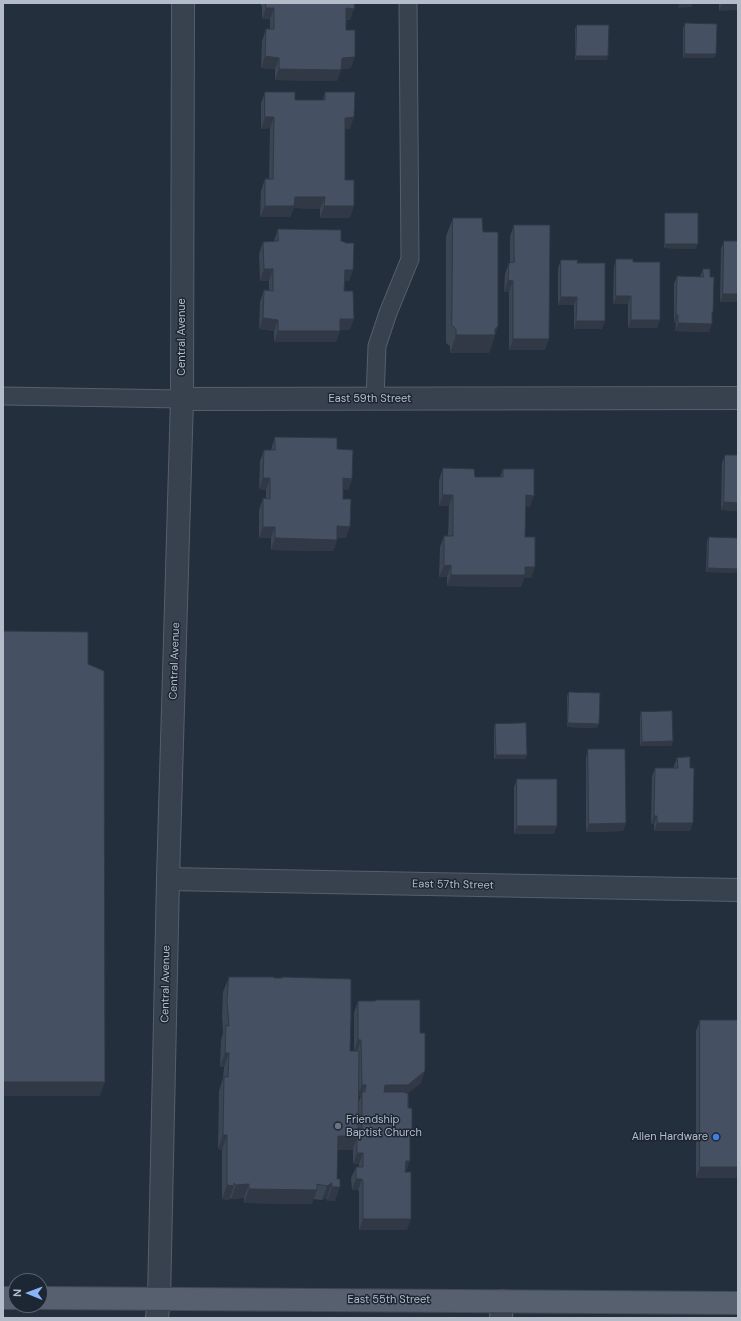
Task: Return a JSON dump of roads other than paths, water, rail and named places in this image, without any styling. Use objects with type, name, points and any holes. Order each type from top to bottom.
[{"type":"main road","name":"East 55th Street","points":[[48,1299],[158,1309],[501,1309],[738,1303]]},
{"type":"street","name":"Central Avenue","points":[[158,1309],[168,879],[182,399],[183,3]]},
{"type":"street","name":"East 59th Street","points":[[182,399],[738,398]]},
{"type":"street","name":"East 57th Street","points":[[168,879],[738,890]]},
{"type":"lane","points":[[375,399],[376,346],[410,259],[408,3]]},
{"type":"lane","name":"East 59th Street","points":[[3,396],[182,399]]},
{"type":"place","name":"Friendship Baptist Church","points":[[338,1126]]},
{"type":"place","name":"Allen Hardware","points":[[716,1137]]}]
